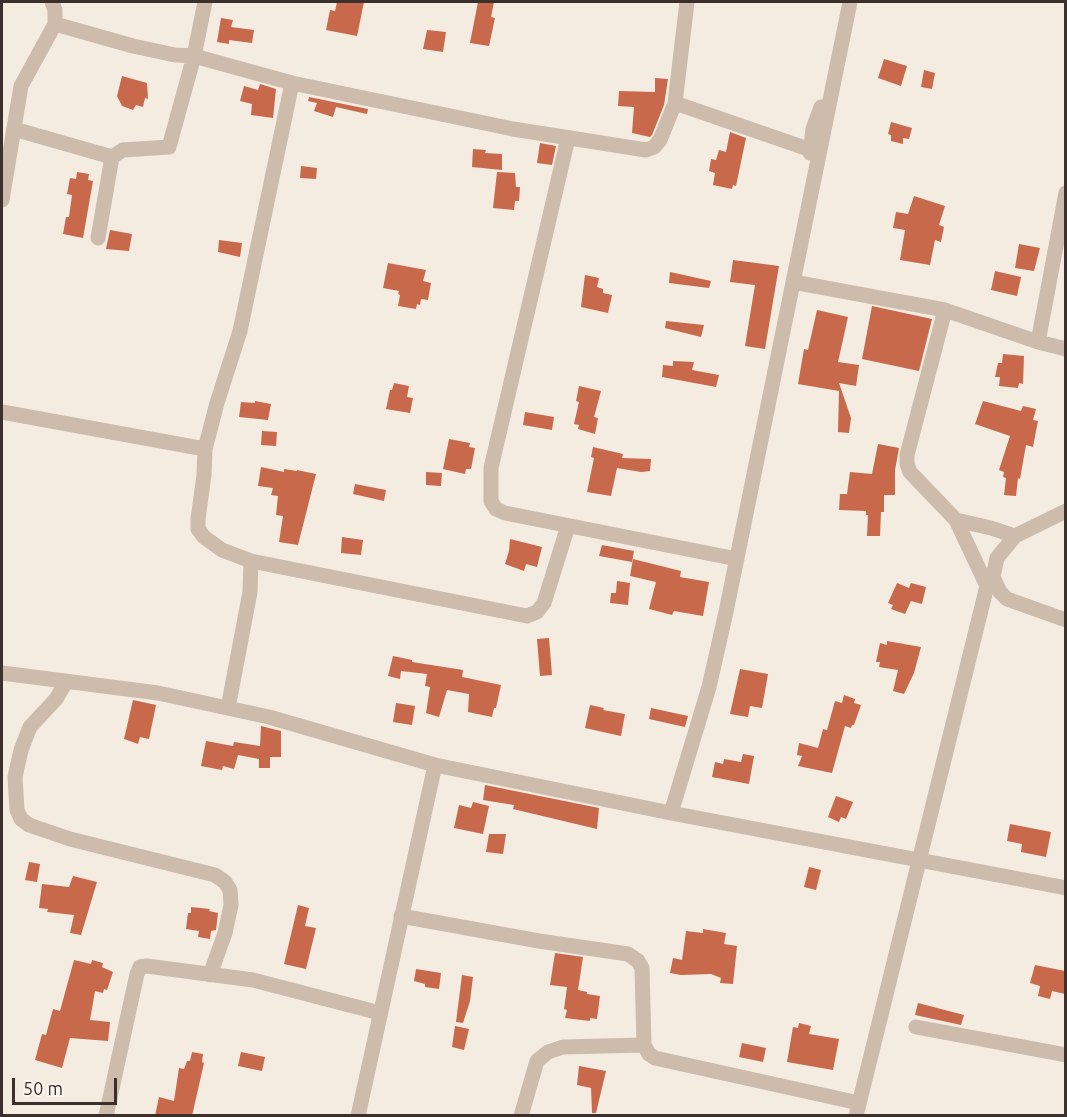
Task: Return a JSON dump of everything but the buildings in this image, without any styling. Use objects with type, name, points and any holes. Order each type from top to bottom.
[{"type":"street","points":[[2,200],[21,86],[55,24],[55,10],[52,2]]},
{"type":"street","points":[[98,238],[112,157],[123,150],[169,147],[194,56],[205,2]]},
{"type":"street","points":[[55,24],[133,46],[175,55],[194,56],[292,83],[513,129],[646,150],[654,147],[660,140],[675,103],[687,2]]},
{"type":"street","points":[[671,813],[709,687],[850,2]]},
{"type":"street","points":[[292,83],[240,331],[205,449],[198,529],[204,537],[222,550],[251,561],[527,616],[537,612],[544,603],[568,526]]},
{"type":"street","points":[[812,189],[813,129],[822,104],[832,92]]},
{"type":"street","points":[[675,103],[811,150]]},
{"type":"street","points":[[14,129],[112,157]]},
{"type":"street","points":[[568,138],[491,468],[491,501],[496,509],[505,513],[737,559]]},
{"type":"street","points":[[1038,342],[1065,193]]},
{"type":"street","points":[[793,282],[945,310],[1065,349]]},
{"type":"street","points":[[945,310],[907,455],[910,472],[956,520],[990,582],[1007,599],[1065,620]]},
{"type":"street","points":[[2,412],[205,449]]},
{"type":"street","points":[[402,916],[539,941],[628,954],[638,961],[642,968],[644,1045],[649,1054],[655,1058],[857,1109],[918,859],[997,558],[1016,537],[1065,511]]},
{"type":"street","points":[[956,520],[991,528],[1016,537]]},
{"type":"street","points":[[228,708],[250,592],[251,561]]},
{"type":"street","points":[[2,673],[158,693],[269,717],[435,765],[671,813],[1065,888]]},
{"type":"street","points":[[66,682],[56,699],[30,727],[21,750],[15,777],[17,810],[21,819],[29,825],[70,839],[215,876],[225,882],[230,891],[231,905],[225,933],[210,975]]},
{"type":"street","points":[[358,1116],[435,765]]},
{"type":"street","points":[[106,1116],[140,968],[147,966],[253,980],[380,1013]]},
{"type":"street","points":[[916,1027],[1065,1055]]},
{"type":"street","points":[[521,1116],[537,1061],[548,1052],[563,1047],[644,1045]]}]
